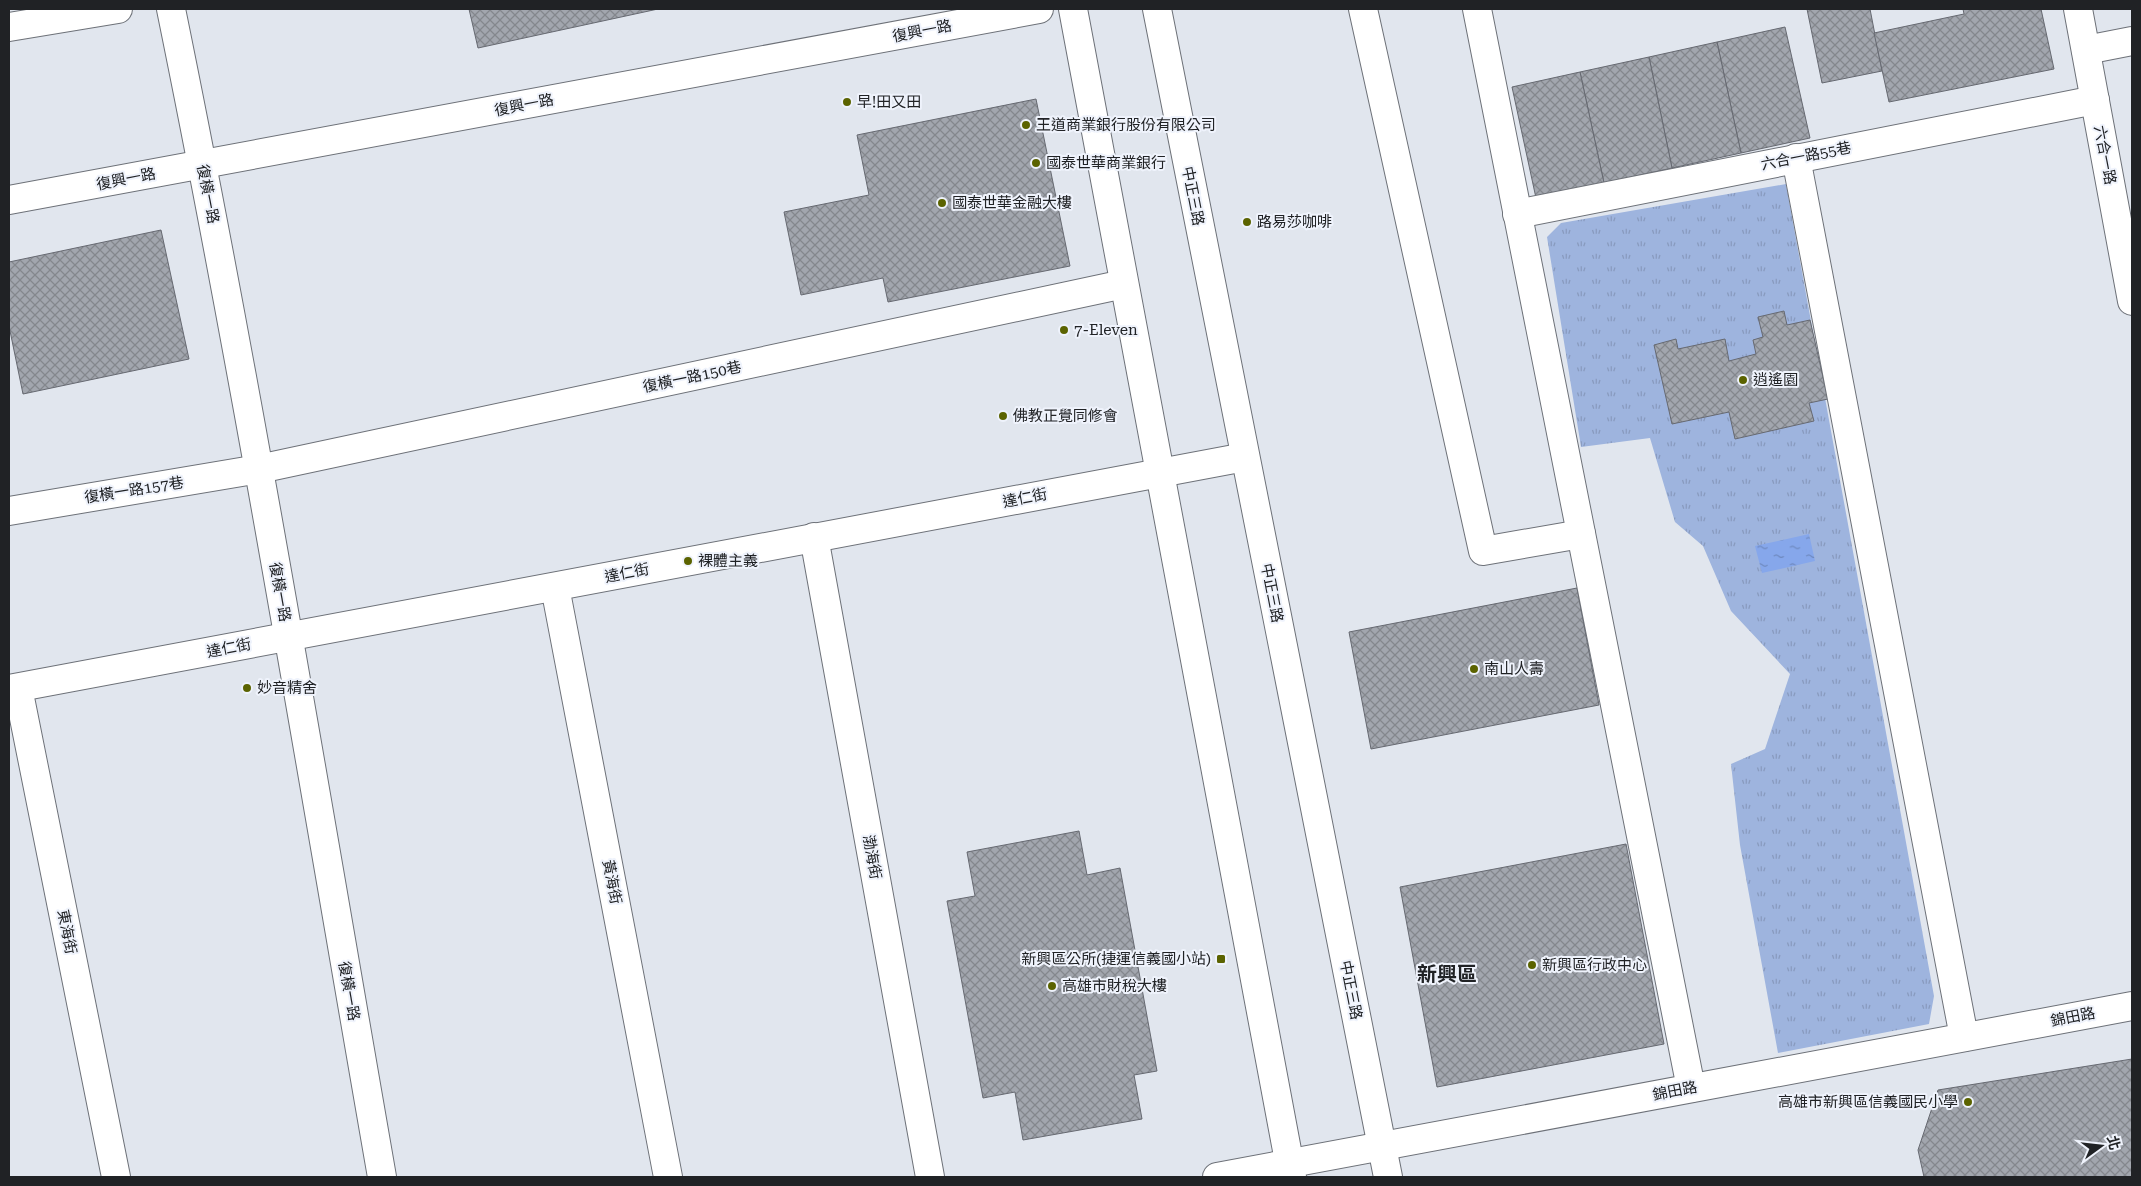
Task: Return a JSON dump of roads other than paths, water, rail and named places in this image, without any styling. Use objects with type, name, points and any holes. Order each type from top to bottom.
[{"type":"street","points":[[9,27],[118,9]]},
{"type":"street","name":"復橫一路","points":[[171,9],[203,164],[259,469],[382,1177]]},
{"type":"street","name":"復興一路","points":[[9,200],[1039,9]]},
{"type":"street","points":[[1073,9],[1291,1170]]},
{"type":"street","name":"中正三路","points":[[1157,9],[1388,1177]]},
{"type":"street","points":[[1363,9],[1483,551],[1581,534]]},
{"type":"street","points":[[1477,9],[1691,1088]]},
{"type":"street","name":"六合一路","points":[[2078,9],[2132,296]]},
{"type":"street","points":[[2086,50],[2132,41]]},
{"type":"street","name":"六合一路55巷","points":[[1517,214],[2095,100]]},
{"type":"street","points":[[1796,158],[1964,1037]]},
{"type":"street","name":"復橫一路150巷","points":[[259,469],[1124,284]]},
{"type":"street","name":"達仁街","points":[[13,689],[1245,457]]},
{"type":"street","name":"復橫一路157巷","points":[[9,511],[259,469]]},
{"type":"street","name":"渤海街","points":[[814,538],[930,1177]]},
{"type":"street","name":"黃海街","points":[[555,587],[668,1177]]},
{"type":"street","name":"東海街","points":[[13,689],[116,1177]]},
{"type":"street","name":"錦田路","points":[[1217,1177],[1291,1170],[1382,1146],[2132,1006]]},
{"type":"water","points":[[1809,534],[1815,561],[1762,573],[1755,546]]},
{"type":"place","name":"早!田又田","points":[[847,102]]},
{"type":"place","name":"王道商業銀行股份有限公司","points":[[1026,125]]},
{"type":"place","name":"國泰世華商業銀行","points":[[1036,163]]},
{"type":"place","name":"國泰世華金融大樓","points":[[942,203]]},
{"type":"place","name":"路易莎咖啡","points":[[1247,222]]},
{"type":"place","name":"7-Eleven","points":[[1064,330]]},
{"type":"place","name":"逍遙園","points":[[1743,380]]},
{"type":"place","name":"佛教正覺同修會","points":[[1003,416]]},
{"type":"place","name":"裸體主義","points":[[688,561]]},
{"type":"place","name":"南山人壽","points":[[1474,669]]},
{"type":"place","name":"妙音精舍","points":[[247,688]]},
{"type":"place","name":"新興區公所(捷運信義國小站)","points":[[1221,959]]},
{"type":"place","name":"新興區行政中心","points":[[1532,965]]},
{"type":"place","name":"高雄市財稅大樓","points":[[1052,986]]},
{"type":"place","name":"高雄市新興區信義國民小學","points":[[1968,1102]]},
{"type":"district","name":"新興區","points":[[1447,974]]}]
